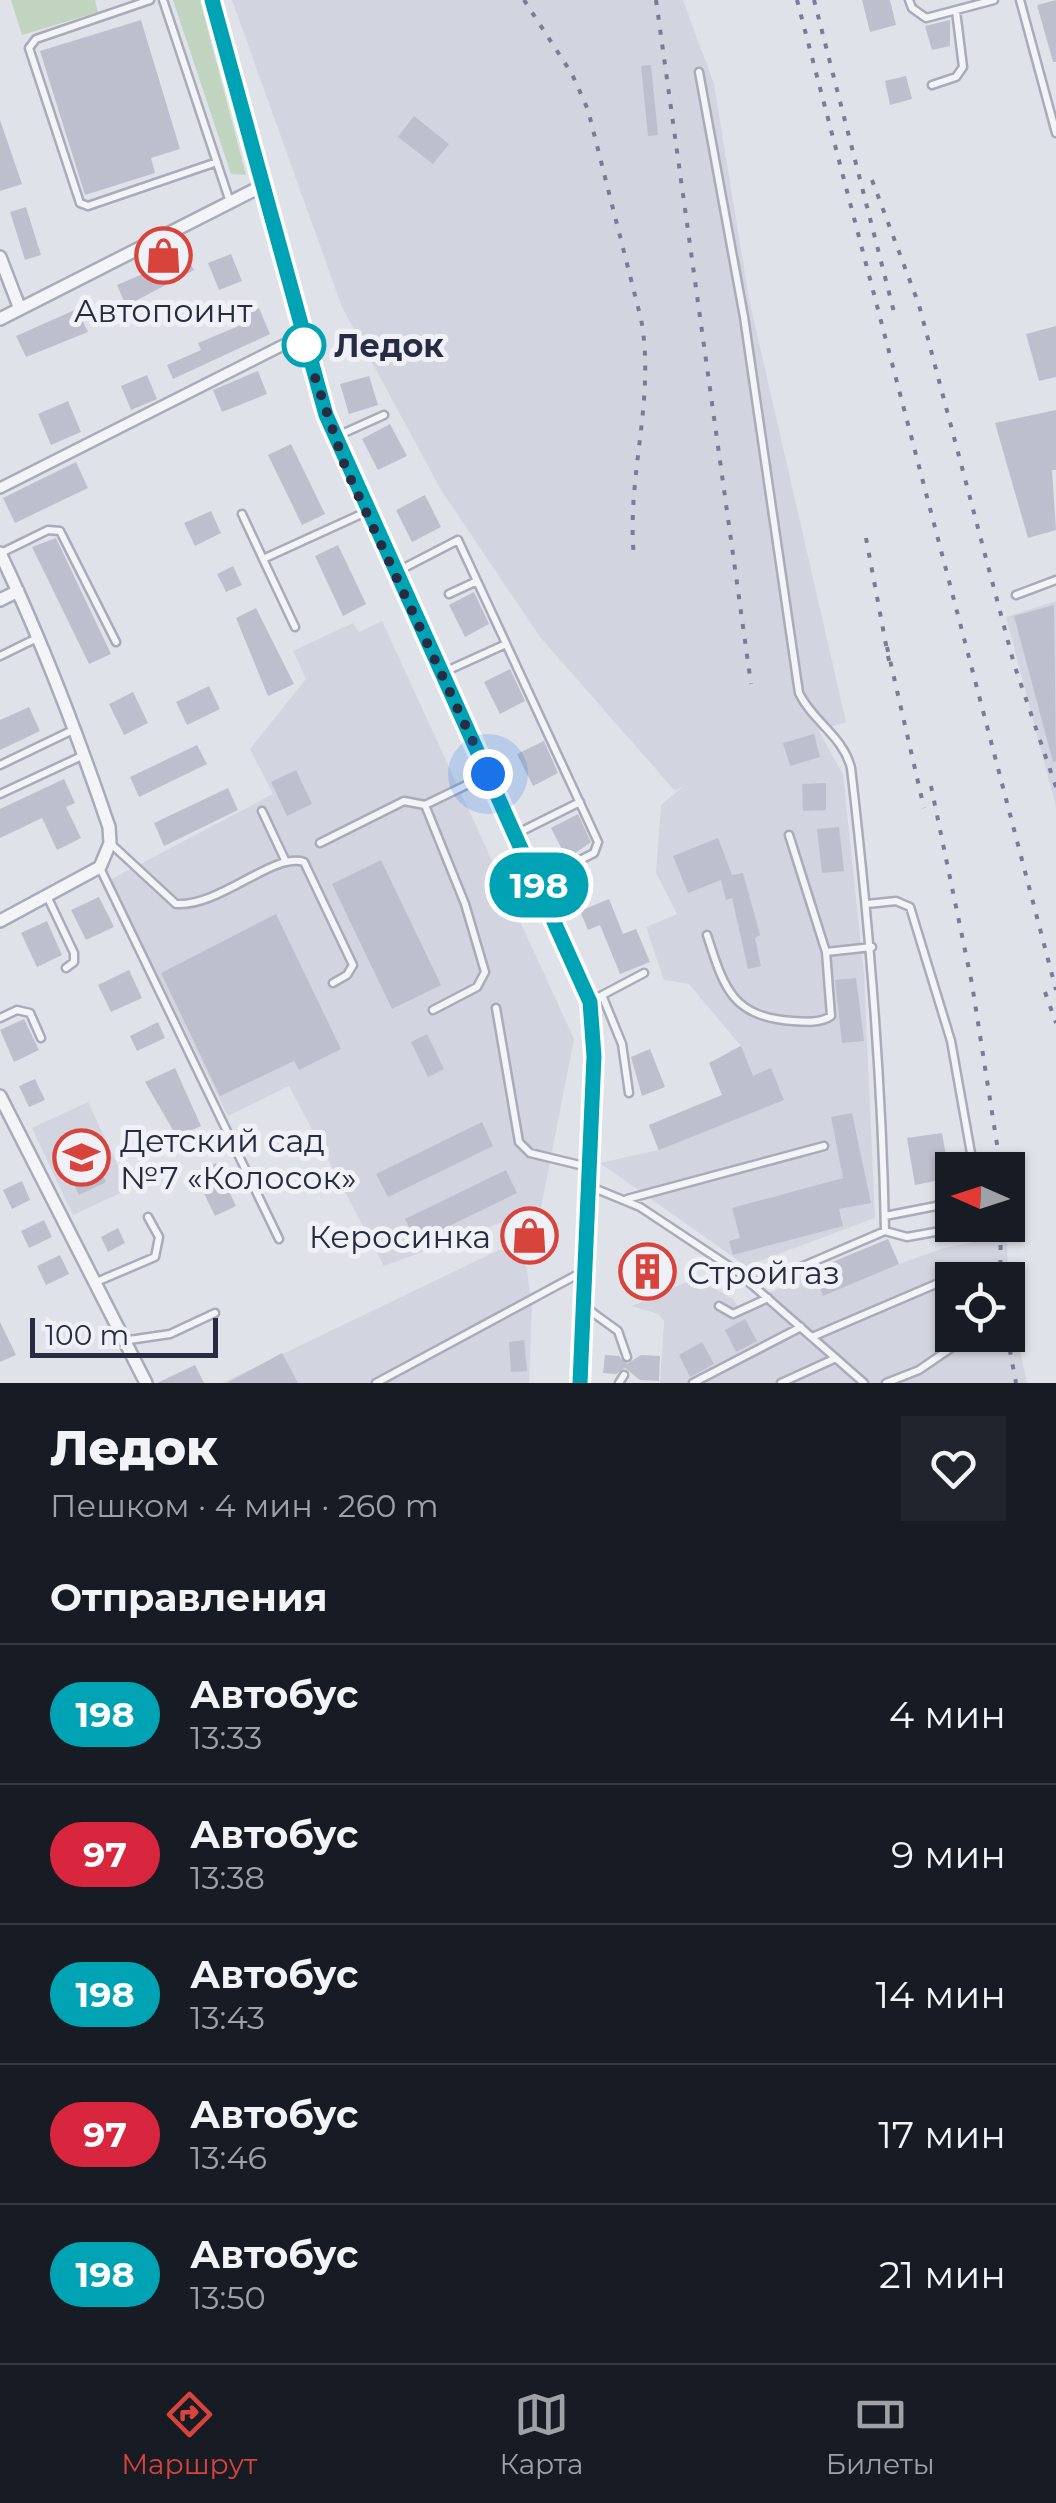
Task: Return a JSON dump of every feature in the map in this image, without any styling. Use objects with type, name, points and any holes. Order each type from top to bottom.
[{"type":"main road","points":[[212,0],[301,336],[334,438],[515,835],[596,998],[580,1383]]},
{"type":"street","points":[[0,319],[262,186]]},
{"type":"street","points":[[0,257],[20,309]]},
{"type":"street","points":[[0,488],[301,336]]},
{"type":"street","points":[[0,553],[40,637],[76,729],[109,827],[110,842],[100,867],[0,921]]},
{"type":"street","points":[[0,600],[18,591]]},
{"type":"street","points":[[0,1096],[121,1341],[146,1383]]},
{"type":"lane","points":[[150,0],[36,39],[30,48],[80,203],[88,206],[217,162]]},
{"type":"lane","points":[[163,0],[230,202]]},
{"type":"lane","points":[[910,0],[912,8],[926,18],[994,0]]},
{"type":"lane","points":[[1020,0],[1056,133]]},
{"type":"lane","points":[[932,85],[956,76],[963,66],[956,10]]},
{"type":"lane","points":[[699,72],[744,317],[799,693],[848,758],[872,947],[884,1136],[885,1231]]},
{"type":"lane","points":[[334,438],[384,414]]},
{"type":"lane","points":[[264,560],[366,512]]},
{"type":"lane","points":[[242,514],[295,628]]},
{"type":"lane","points":[[0,553],[48,530],[60,531],[116,642]]},
{"type":"lane","points":[[394,573],[458,540],[598,842],[598,850],[538,882]]},
{"type":"lane","points":[[1016,595],[1056,580]]},
{"type":"lane","points":[[449,594],[477,581]]},
{"type":"lane","points":[[0,656],[40,637]]},
{"type":"lane","points":[[440,673],[506,644]]},
{"type":"lane","points":[[0,764],[76,729]]},
{"type":"lane","points":[[0,794],[85,755]]},
{"type":"lane","points":[[320,842],[404,801],[425,805],[488,774]]},
{"type":"lane","points":[[515,835],[580,802]]},
{"type":"lane","points":[[425,805],[465,904],[485,972],[477,987],[433,1010]]},
{"type":"lane","points":[[262,811],[286,862]]},
{"type":"lane","points":[[707,935],[723,984],[744,1008],[764,1018],[828,1020],[832,1008],[826,952],[788,835]]},
{"type":"lane","points":[[110,842],[176,904],[212,901],[286,862],[304,862],[350,956],[351,971],[333,982]]},
{"type":"lane","points":[[100,867],[280,1239]]},
{"type":"lane","points":[[47,896],[74,953],[74,962],[66,968]]},
{"type":"lane","points":[[867,904],[896,901],[910,908],[952,1042],[971,1152]]},
{"type":"lane","points":[[826,952],[872,947]]},
{"type":"lane","points":[[630,1093],[622,1044],[596,998],[644,973]]},
{"type":"lane","points":[[496,1008],[519,1142],[530,1153],[589,1167]]},
{"type":"lane","points":[[0,1018],[17,1010],[30,1013],[41,1038]]},
{"type":"lane","points":[[626,1199],[824,1146]]},
{"type":"lane","points":[[588,1185],[626,1199],[744,1278],[864,1383]]},
{"type":"lane","points":[[884,1216],[935,1206]]},
{"type":"lane","points":[[93,1284],[155,1257],[158,1237],[148,1216]]},
{"type":"lane","points":[[744,1278],[762,1282],[772,1279],[885,1231],[916,1236],[935,1232]]},
{"type":"lane","points":[[376,1383],[583,1271]]},
{"type":"lane","points":[[812,1337],[935,1284]]},
{"type":"lane","points":[[719,1306],[733,1314],[768,1298]]},
{"type":"lane","points":[[581,1304],[618,1330],[627,1356]]},
{"type":"lane","points":[[121,1341],[170,1334],[215,1313]]},
{"type":"lane","points":[[693,1383],[801,1327]]},
{"type":"lane","points":[[892,1382],[945,1352]]},
{"type":"lane","points":[[781,1383],[836,1358]]},
{"type":"lane","points":[[619,1383],[624,1374]]},
{"type":"shaded area","points":[[232,0],[683,0],[714,84],[749,299],[846,722],[819,731],[843,775],[864,974],[875,1218],[746,1266],[600,1163],[658,1150],[649,1125],[722,1095],[729,1051],[741,1046],[689,984],[664,980],[646,927],[677,914],[656,873],[661,805],[685,785],[675,791],[540,637],[441,490],[342,307]]},
{"type":"shaded area","points":[[1056,601],[1056,807],[1006,617]]},
{"type":"shaded area","points":[[382,621],[574,1039],[541,1208],[384,1266],[289,1086],[228,1116],[110,880],[273,794],[250,749],[306,679],[293,651],[353,623],[359,632]]},
{"type":"shaded area","name":"Детский сад №7 «Колосок»","points":[[88,1102],[129,1189],[73,1215],[32,1128]]},
{"type":"shaded area","points":[[888,1239],[899,1264],[973,1242],[1007,1242],[1008,1262],[935,1262],[935,1352],[1020,1352],[1027,1383],[660,1383],[664,1321],[658,1314],[632,1306],[696,1278],[733,1299],[738,1307]]},
{"type":"shaded area","points":[[499,1250],[514,1250],[514,1260],[523,1260],[527,1270],[532,1308],[529,1383],[222,1383]]},
{"type":"green space","points":[[11,0],[95,0],[98,12],[22,35]]},
{"type":"green space","points":[[173,0],[200,0],[246,175],[231,174]]},
{"type":"building","points":[[862,0],[890,0],[896,25],[870,32]]},
{"type":"building","points":[[1056,0],[1056,62],[1053,62],[1037,5]]},
{"type":"building","points":[[141,20],[180,149],[151,158],[155,173],[85,195],[40,51]]},
{"type":"building","points":[[950,20],[950,46],[932,50],[925,26]]},
{"type":"building","points":[[651,65],[658,135],[648,136],[641,66]]},
{"type":"building","points":[[906,76],[912,99],[890,105],[885,81]]},
{"type":"building","points":[[414,116],[449,144],[433,164],[398,137]]},
{"type":"building","points":[[0,120],[22,184],[0,191]]},
{"type":"building","points":[[26,207],[41,255],[25,260],[10,212]]},
{"type":"building","points":[[181,246],[194,270],[126,306],[117,285],[159,267],[155,259]]},
{"type":"building","points":[[231,254],[242,281],[219,290],[208,263]]},
{"type":"building","points":[[259,308],[270,334],[173,379],[167,365],[201,350],[198,343],[241,325],[238,317]]},
{"type":"building","points":[[77,309],[88,332],[26,357],[16,336]]},
{"type":"building","points":[[1056,326],[1056,377],[1039,381],[1026,334]]},
{"type":"building","points":[[258,371],[267,394],[222,412],[213,390]]},
{"type":"building","points":[[147,375],[157,399],[131,410],[121,386]]},
{"type":"building","points":[[369,376],[378,405],[349,414],[340,384]]},
{"type":"building","points":[[68,401],[81,432],[51,445],[38,414]]},
{"type":"building","points":[[1056,410],[1056,470],[1052,470],[1056,530],[1028,538],[995,423]]},
{"type":"building","points":[[390,424],[407,456],[378,470],[362,439]]},
{"type":"building","points":[[291,444],[325,514],[302,525],[268,455]]},
{"type":"building","points":[[76,462],[88,488],[15,523],[3,498]]},
{"type":"building","points":[[425,495],[441,527],[412,542],[396,510]]},
{"type":"building","points":[[211,511],[221,533],[195,546],[184,523]]},
{"type":"building","points":[[56,538],[111,654],[89,664],[32,547]]},
{"type":"building","points":[[338,545],[366,604],[343,616],[315,556]]},
{"type":"building","points":[[233,566],[242,585],[226,592],[217,574]]},
{"type":"building","points":[[474,592],[489,624],[465,637],[449,605]]},
{"type":"building","points":[[1054,605],[1056,761],[1053,762],[1014,616]]},
{"type":"building","points":[[256,608],[294,684],[268,696],[236,618]]},
{"type":"building","points":[[510,669],[525,701],[500,714],[484,682]]},
{"type":"building","points":[[209,686],[220,709],[187,725],[176,702]]},
{"type":"building","points":[[133,692],[148,723],[124,735],[109,704]]},
{"type":"building","points":[[29,707],[40,731],[0,750],[0,720]]},
{"type":"building","points":[[814,734],[820,757],[790,766],[783,743]]},
{"type":"building","points":[[544,741],[558,773],[533,786],[517,754]]},
{"type":"building","points":[[197,745],[207,764],[139,797],[130,777]]},
{"type":"building","points":[[296,770],[312,804],[287,816],[271,782]]},
{"type":"building","points":[[64,779],[75,803],[66,807],[81,838],[57,850],[42,818],[0,838],[0,809]]},
{"type":"building","points":[[826,783],[826,810],[803,811],[802,784]]},
{"type":"building","points":[[228,788],[238,810],[164,846],[154,823]]},
{"type":"building","points":[[578,814],[591,842],[567,859],[551,828]]},
{"type":"building","points":[[839,827],[844,871],[822,873],[817,829]]},
{"type":"building","points":[[718,838],[732,875],[743,873],[760,935],[755,938],[761,966],[748,969],[732,898],[726,900],[721,880],[688,893],[673,856]]},
{"type":"building","points":[[381,860],[441,985],[392,1009],[332,884]]},
{"type":"building","points":[[99,897],[114,927],[86,940],[71,910]]},
{"type":"building","points":[[609,899],[623,934],[636,929],[650,962],[620,974],[600,925],[588,930],[580,911]]},
{"type":"building","points":[[276,914],[341,1049],[299,1070],[294,1061],[220,1096],[161,973]]},
{"type":"building","points":[[47,921],[62,955],[37,967],[21,933]]},
{"type":"building","points":[[129,970],[142,998],[111,1012],[98,985]]},
{"type":"building","points":[[856,978],[864,1041],[842,1043],[835,980]]},
{"type":"building","points":[[24,1019],[39,1050],[14,1062],[0,1030]]},
{"type":"building","points":[[158,1022],[165,1038],[137,1051],[130,1036]]},
{"type":"building","points":[[427,1034],[444,1069],[428,1077],[411,1042]]},
{"type":"building","points":[[741,1046],[753,1076],[771,1068],[784,1100],[659,1150],[649,1125],[722,1095],[709,1063]]},
{"type":"building","points":[[650,1049],[665,1087],[642,1096],[631,1057]]},
{"type":"building","points":[[175,1068],[201,1126],[177,1137],[145,1082]]},
{"type":"building","points":[[35,1079],[45,1100],[29,1107],[19,1086]]},
{"type":"building","points":[[852,1113],[871,1203],[839,1209],[843,1226],[733,1255],[729,1241],[740,1238],[732,1208],[843,1178],[831,1117]]},
{"type":"building","points":[[482,1122],[493,1146],[388,1197],[376,1174]]},
{"type":"building","points":[[83,1133],[106,1182],[79,1195],[56,1146]]},
{"type":"building","points":[[942,1133],[945,1152],[935,1152],[935,1181],[915,1185],[907,1138]]},
{"type":"building","points":[[216,1163],[236,1206],[215,1216],[194,1173]]},
{"type":"building","points":[[506,1170],[517,1193],[416,1242],[405,1219]]},
{"type":"building","points":[[22,1181],[30,1200],[12,1209],[3,1190]]},
{"type":"building","points":[[44,1220],[52,1237],[29,1248],[21,1231]]},
{"type":"building","name":"Керосинка","points":[[515,1226],[544,1227],[544,1245],[515,1244]]},
{"type":"building","points":[[118,1228],[125,1243],[108,1252],[101,1237]]},
{"type":"building","points":[[888,1239],[899,1264],[823,1296],[813,1270]]},
{"type":"building","points":[[60,1255],[69,1274],[46,1285],[37,1266]]},
{"type":"building","name":"Стройгаз","points":[[663,1255],[671,1278],[633,1290],[626,1267]]},
{"type":"building","points":[[745,1319],[757,1341],[736,1352],[725,1330]]},
{"type":"building","points":[[0,1322],[16,1355],[0,1362]]},
{"type":"building","points":[[524,1340],[527,1371],[511,1372],[509,1342]]},
{"type":"building","points":[[702,1342],[714,1364],[690,1377],[679,1355]]},
{"type":"building","points":[[282,1353],[298,1383],[227,1383]]},
{"type":"building","points":[[605,1355],[619,1356],[627,1364],[641,1355],[660,1356],[659,1381],[640,1380],[625,1368],[616,1374],[603,1373]]},
{"type":"building","points":[[195,1365],[204,1383],[157,1383]]},
{"type":"railway","points":[[524,0],[572,74],[588,110],[641,319],[645,379],[634,497],[634,557]]},
{"type":"railway","points":[[656,0],[751,684]]},
{"type":"railway","points":[[797,0],[1056,990]]},
{"type":"railway","points":[[814,0],[894,312]]},
{"type":"railway","points":[[872,180],[919,305],[1014,664],[1056,787]]},
{"type":"railway","points":[[866,538],[889,661]]},
{"type":"railway","points":[[887,647],[924,808]]},
{"type":"railway","points":[[931,786],[972,984],[998,1152]]},
{"type":"railway","points":[[1045,992],[1056,1023]]},
{"type":"railway","points":[[1000,1262],[1001,1242]]},
{"type":"railway","points":[[1010,1352],[1016,1383]]},
{"type":"bus line","name":"198","points":[[212,0],[301,336],[346,469],[590,1002],[594,1056],[580,1383]]},
{"type":"place","name":"Автопоинт","points":[[163,256]]},
{"type":"place","name":"Ледок","points":[[304,345]]},
{"type":"place","name":"Детский сад №7 «Колосок»","points":[[81,1158]]},
{"type":"place","name":"Керосинка","points":[[530,1236]]},
{"type":"place","name":"Стройгаз","points":[[648,1272]]},
{"type":"route","points":[[304,345],[301,336],[346,469],[488,774]]}]
